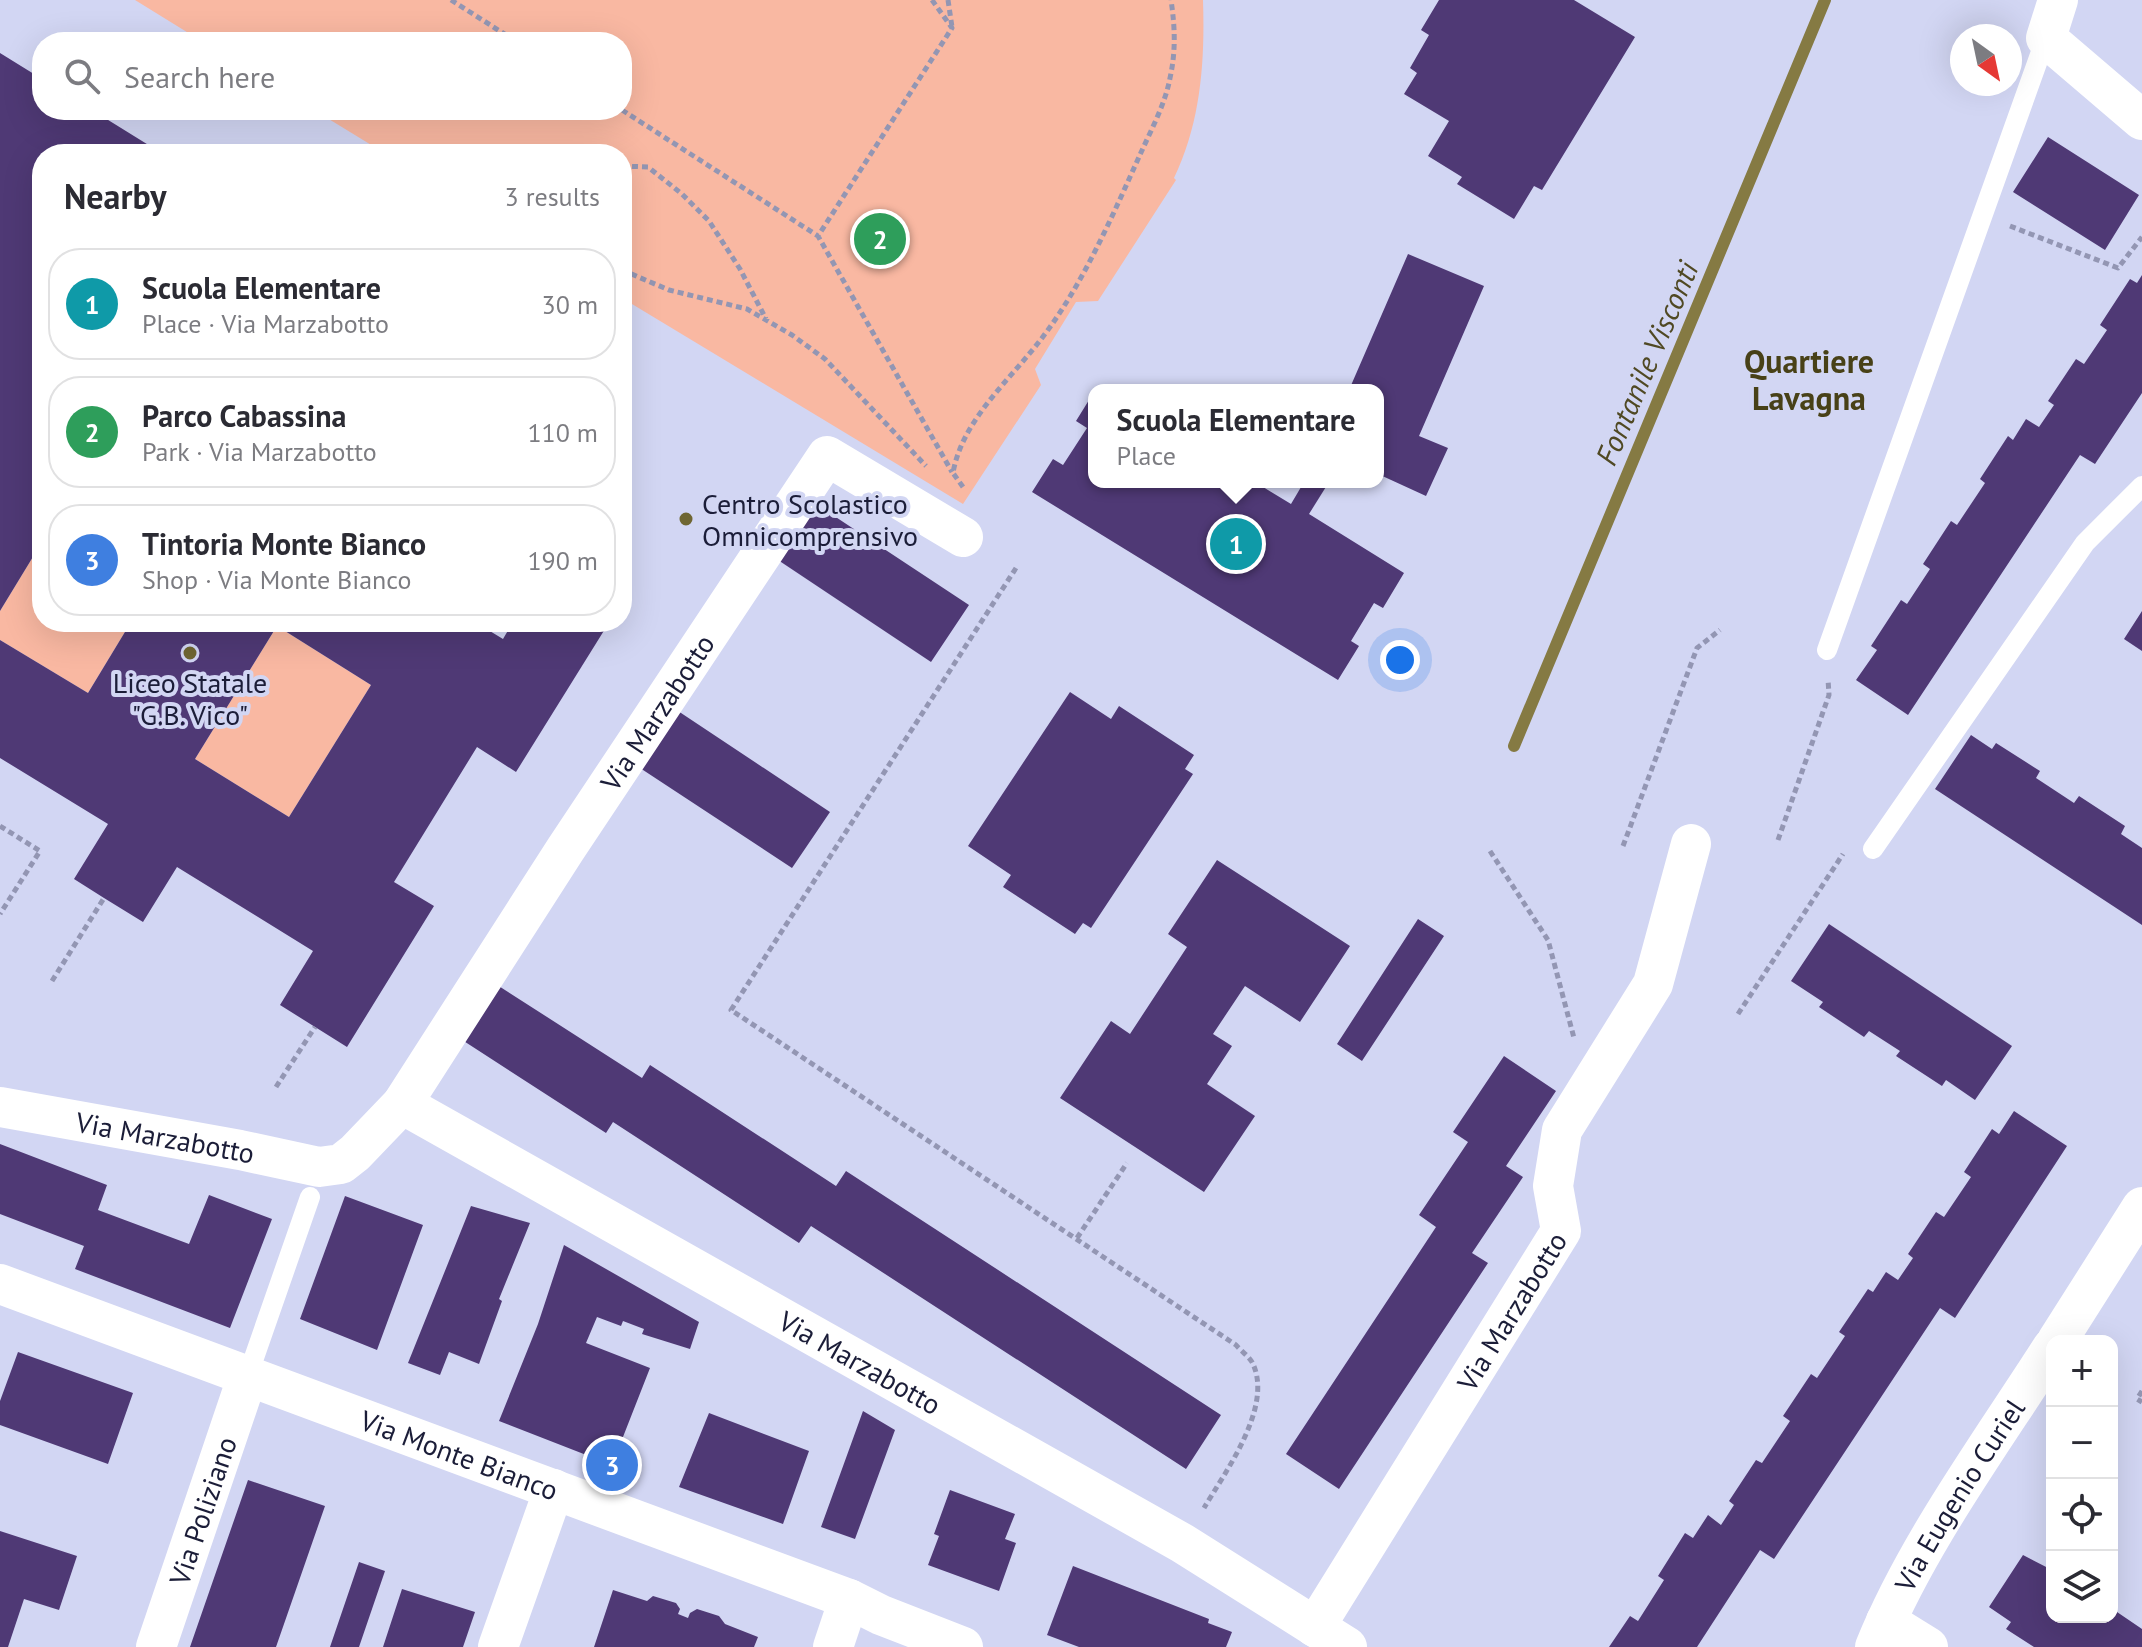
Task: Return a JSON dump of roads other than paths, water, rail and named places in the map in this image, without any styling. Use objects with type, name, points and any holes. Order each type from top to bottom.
[{"type":"street","points":[[2058,0],[2046,38],[2142,120]]},
{"type":"street","name":"Via Marzabotto","points":[[0,1107],[319,1167],[341,1164],[402,1104],[565,850],[827,456],[963,537]]},
{"type":"street","name":"Via Marzabotto","points":[[402,1104],[1182,1543],[1331,1637],[1561,1231],[1553,1186],[1562,1130],[1653,984],[1691,844]]},
{"type":"street","points":[[2061,1335],[2142,1207]]},
{"type":"street","name":"Via Monte Bianco","points":[[0,1284],[849,1599],[963,1647]]},
{"type":"street","name":"Via Eugenio Curiel","points":[[1881,1634],[1937,1528],[2046,1357]]},
{"type":"street","name":"Via Poliziano","points":[[156,1647],[248,1375]]},
{"type":"street","points":[[498,1647],[554,1489]]},
{"type":"street","points":[[833,1647],[849,1599]]},
{"type":"street","points":[[1881,1634],[1928,1647]]},
{"type":"lane","points":[[1827,650],[2046,38]]},
{"type":"lane","points":[[1873,849],[2085,543],[2142,486]]},
{"type":"lane","points":[[248,1375],[310,1197]]},
{"type":"waterway","name":"Fontanile Visconti","points":[[1514,746],[1825,0]]},
{"type":"place","name":"Parco Cabassina","points":[[880,239]]},
{"type":"place","name":"Centro Scolastico Omnicomprensivo","points":[[686,519]]},
{"type":"place","name":"Scuola Elementare","points":[[1236,544]]},
{"type":"place","name":"Liceo Statale \"G.B. Vico\"","points":[[190,653]]},
{"type":"place","name":"Tintoria Monte Bianco","points":[[612,1465]]},
{"type":"district","name":"Quartiere Lavagna","points":[[1809,380]]}]
